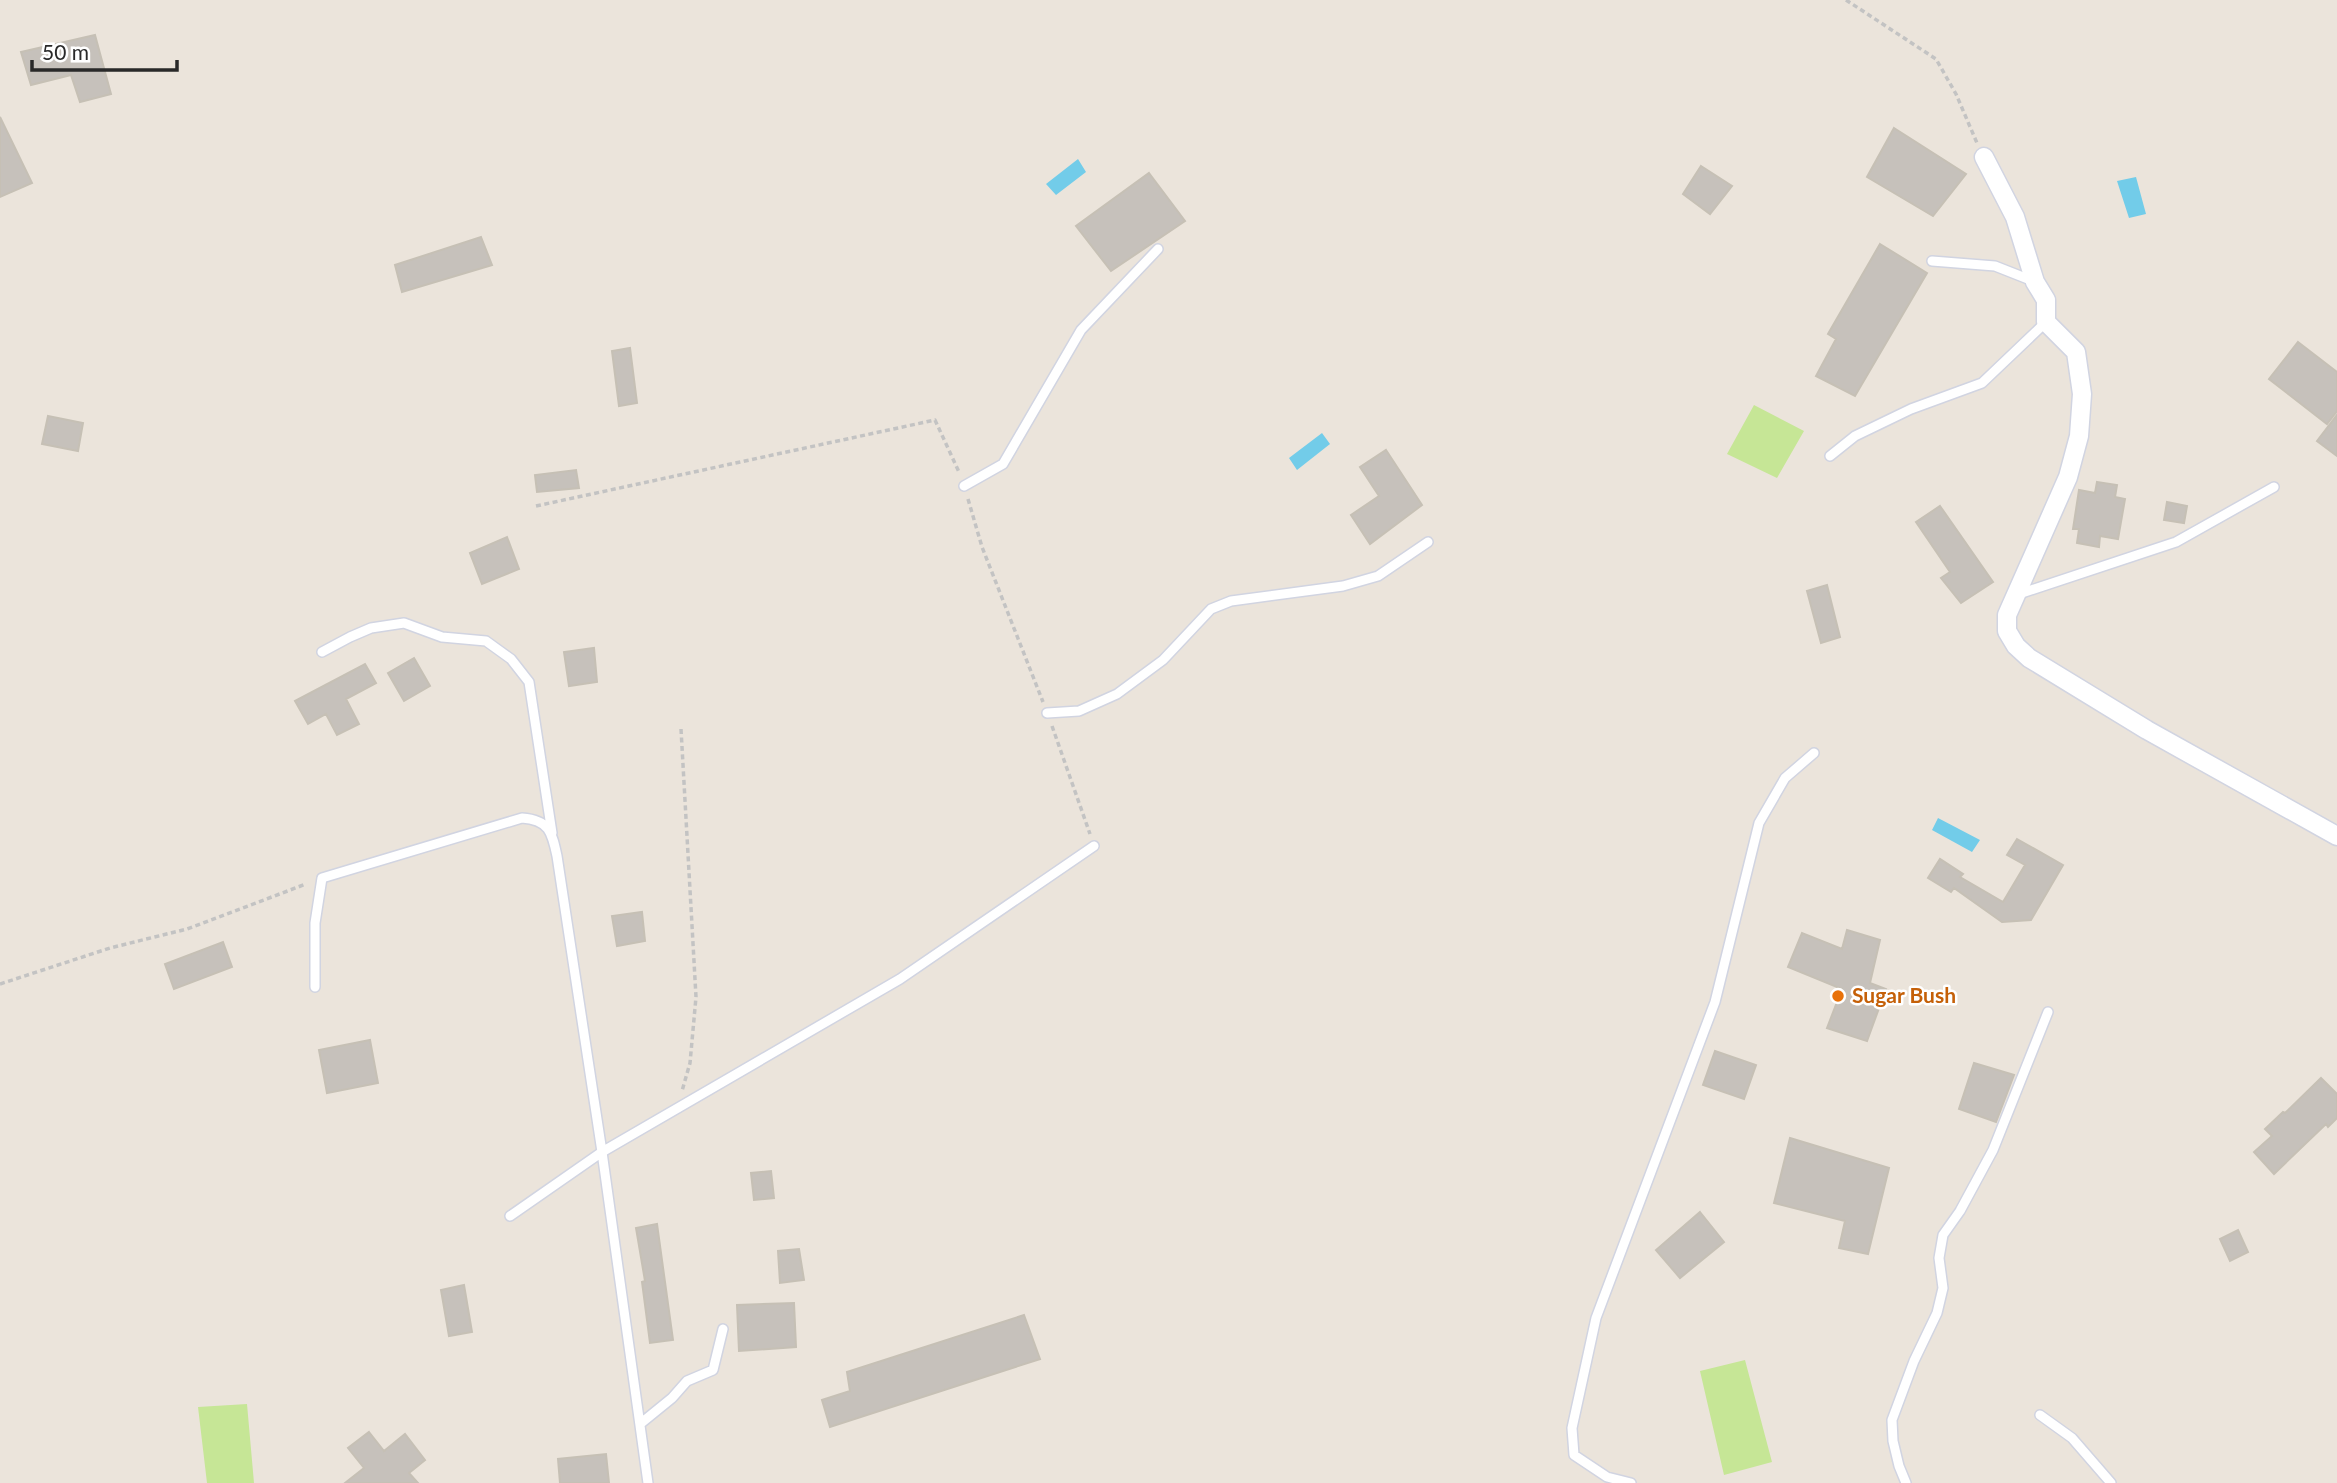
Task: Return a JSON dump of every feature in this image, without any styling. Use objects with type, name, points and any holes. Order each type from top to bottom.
[{"type":"street","points":[[1984,157],[2015,217],[2035,282],[2046,300],[2046,322],[2077,352],[2082,394],[2079,436],[2068,477],[2007,615],[2007,631],[2016,646],[2029,658],[2147,730],[2337,836]]},
{"type":"lane","points":[[964,486],[1003,464],[1081,330],[1158,249]]},
{"type":"lane","points":[[1932,261],[1995,266],[2035,282]]},
{"type":"lane","points":[[1830,456],[1855,436],[1911,408],[1982,383],[2046,322]]},
{"type":"lane","points":[[2016,595],[2176,542],[2274,487]]},
{"type":"lane","points":[[1047,713],[1079,712],[1117,694],[1163,660],[1211,608],[1231,601],[1343,586],[1378,576],[1428,542]]},
{"type":"lane","points":[[322,652],[371,628],[404,623],[442,637],[486,641],[511,659],[529,682],[602,1152],[648,1483]]},
{"type":"lane","points":[[1631,1483],[1608,1477],[1574,1455],[1572,1428],[1596,1318],[1715,1002],[1759,823],[1785,778],[1814,753]]},
{"type":"lane","points":[[315,987],[315,922],[321,878],[522,818],[537,819],[548,828],[554,842]]},
{"type":"lane","points":[[510,1216],[602,1152],[900,979],[1094,846]]},
{"type":"lane","points":[[1906,1483],[1893,1441],[1892,1420],[1914,1361],[1937,1313],[1943,1289],[1939,1258],[1943,1236],[1960,1211],[1993,1150],[2048,1012]]},
{"type":"lane","points":[[640,1424],[672,1398],[687,1381],[712,1370],[723,1329]]},
{"type":"lane","points":[[2040,1415],[2072,1438],[2111,1483]]},
{"type":"path","points":[[1846,0],[1936,59],[1956,94],[1984,157]]},
{"type":"path","points":[[536,506],[934,420],[955,460],[982,547],[1023,646],[1094,846]]},
{"type":"path","points":[[676,1109],[691,1063],[696,997],[681,729]]},
{"type":"path","points":[[0,984],[110,948],[187,929],[321,878]]},
{"type":"green space","points":[[1754,405],[1804,431],[1777,478],[1727,454]]},
{"type":"green space","points":[[1745,1360],[1772,1462],[1724,1475],[1700,1371]]},
{"type":"green space","points":[[247,1404],[254,1483],[207,1483],[198,1407]]},
{"type":"water","points":[[1078,159],[1086,172],[1056,195],[1046,184]]},
{"type":"water","points":[[2136,177],[2146,214],[2129,218],[2117,181]]},
{"type":"water","points":[[1322,433],[1330,444],[1297,470],[1289,458]]},
{"type":"water","points":[[1938,818],[1980,840],[1972,852],[1932,830]]},
{"type":"building","points":[[95,35],[111,94],[80,102],[71,75],[31,85],[21,52]]},
{"type":"building","points":[[0,117],[32,183],[0,197]]},
{"type":"building","points":[[1894,128],[1966,174],[1933,216],[1867,177]]},
{"type":"building","points":[[1701,166],[1732,186],[1710,214],[1683,194]]},
{"type":"building","points":[[1149,173],[1185,221],[1111,271],[1076,226]]},
{"type":"building","points":[[481,237],[492,265],[402,292],[395,265]]},
{"type":"building","points":[[1880,244],[1927,273],[1855,396],[1816,376],[1836,339],[1828,334]]},
{"type":"building","points":[[2298,342],[2337,372],[2337,411],[2327,424],[2269,379]]},
{"type":"building","points":[[630,348],[637,403],[619,406],[612,351]]},
{"type":"building","points":[[2337,415],[2337,456],[2317,441]]},
{"type":"building","points":[[48,416],[83,423],[78,451],[42,444]]},
{"type":"building","points":[[1386,450],[1422,505],[1370,544],[1351,515],[1379,496],[1360,467]]},
{"type":"building","points":[[576,470],[579,488],[537,492],[535,475]]},
{"type":"building","points":[[2097,482],[2117,485],[2115,497],[2125,499],[2118,539],[2100,536],[2099,547],[2077,543],[2079,529],[2073,529],[2079,490],[2095,493]]},
{"type":"building","points":[[2167,502],[2187,506],[2184,523],[2164,520]]},
{"type":"building","points":[[1940,506],[1993,582],[1961,603],[1941,578],[1950,572],[1916,522]]},
{"type":"building","points":[[507,537],[519,569],[482,584],[470,553]]},
{"type":"building","points":[[1827,585],[1840,637],[1821,643],[1807,591]]},
{"type":"building","points":[[594,648],[597,682],[569,686],[564,652]]},
{"type":"building","points":[[414,658],[430,686],[404,701],[388,673]]},
{"type":"building","points":[[365,664],[376,683],[346,699],[359,724],[337,735],[326,714],[308,724],[295,701]]},
{"type":"building","points":[[2017,839],[2063,865],[2031,920],[2002,922],[1954,888],[1951,892],[1928,878],[1940,859],[1963,874],[1960,877],[2003,902],[2025,865],[2007,855]]},
{"type":"building","points":[[642,912],[645,941],[617,946],[612,916]]},
{"type":"building","points":[[1847,930],[1880,940],[1870,983],[1886,989],[1867,1041],[1827,1028],[1842,989],[1788,967],[1802,933],[1842,949]]},
{"type":"building","points":[[223,942],[232,967],[174,989],[165,964]]},
{"type":"building","points":[[370,1040],[378,1083],[327,1093],[319,1050]]},
{"type":"building","points":[[1715,1051],[1756,1065],[1744,1099],[1703,1085]]},
{"type":"building","points":[[1974,1063],[2014,1075],[1996,1122],[1959,1109]]},
{"type":"building","points":[[2321,1078],[2337,1094],[2337,1118],[2328,1127],[2326,1124],[2274,1174],[2254,1152],[2272,1136],[2265,1129]]},
{"type":"building","points":[[1790,1138],[1889,1168],[1868,1254],[1839,1248],[1845,1221],[1774,1203]]},
{"type":"building","points":[[771,1171],[774,1198],[754,1200],[751,1173]]},
{"type":"building","points":[[1700,1212],[1724,1242],[1680,1278],[1656,1250]]},
{"type":"building","points":[[657,1224],[673,1340],[650,1343],[642,1282],[645,1281],[636,1228]]},
{"type":"building","points":[[2238,1230],[2248,1252],[2230,1261],[2220,1239]]},
{"type":"building","points":[[799,1249],[804,1280],[780,1283],[778,1251]]},
{"type":"building","points":[[464,1285],[472,1332],[449,1336],[441,1290]]},
{"type":"building","points":[[794,1303],[796,1347],[739,1351],[737,1305]]},
{"type":"building","points":[[1024,1315],[1040,1359],[830,1427],[822,1400],[850,1391],[847,1372]]},
{"type":"building","points":[[369,1432],[384,1451],[405,1434],[425,1460],[409,1473],[418,1483],[345,1483],[364,1468],[348,1448]]},
{"type":"building","points":[[606,1454],[609,1483],[560,1483],[558,1459]]},
{"type":"place","name":"Sugar Bush","points":[[1838,996]]}]
